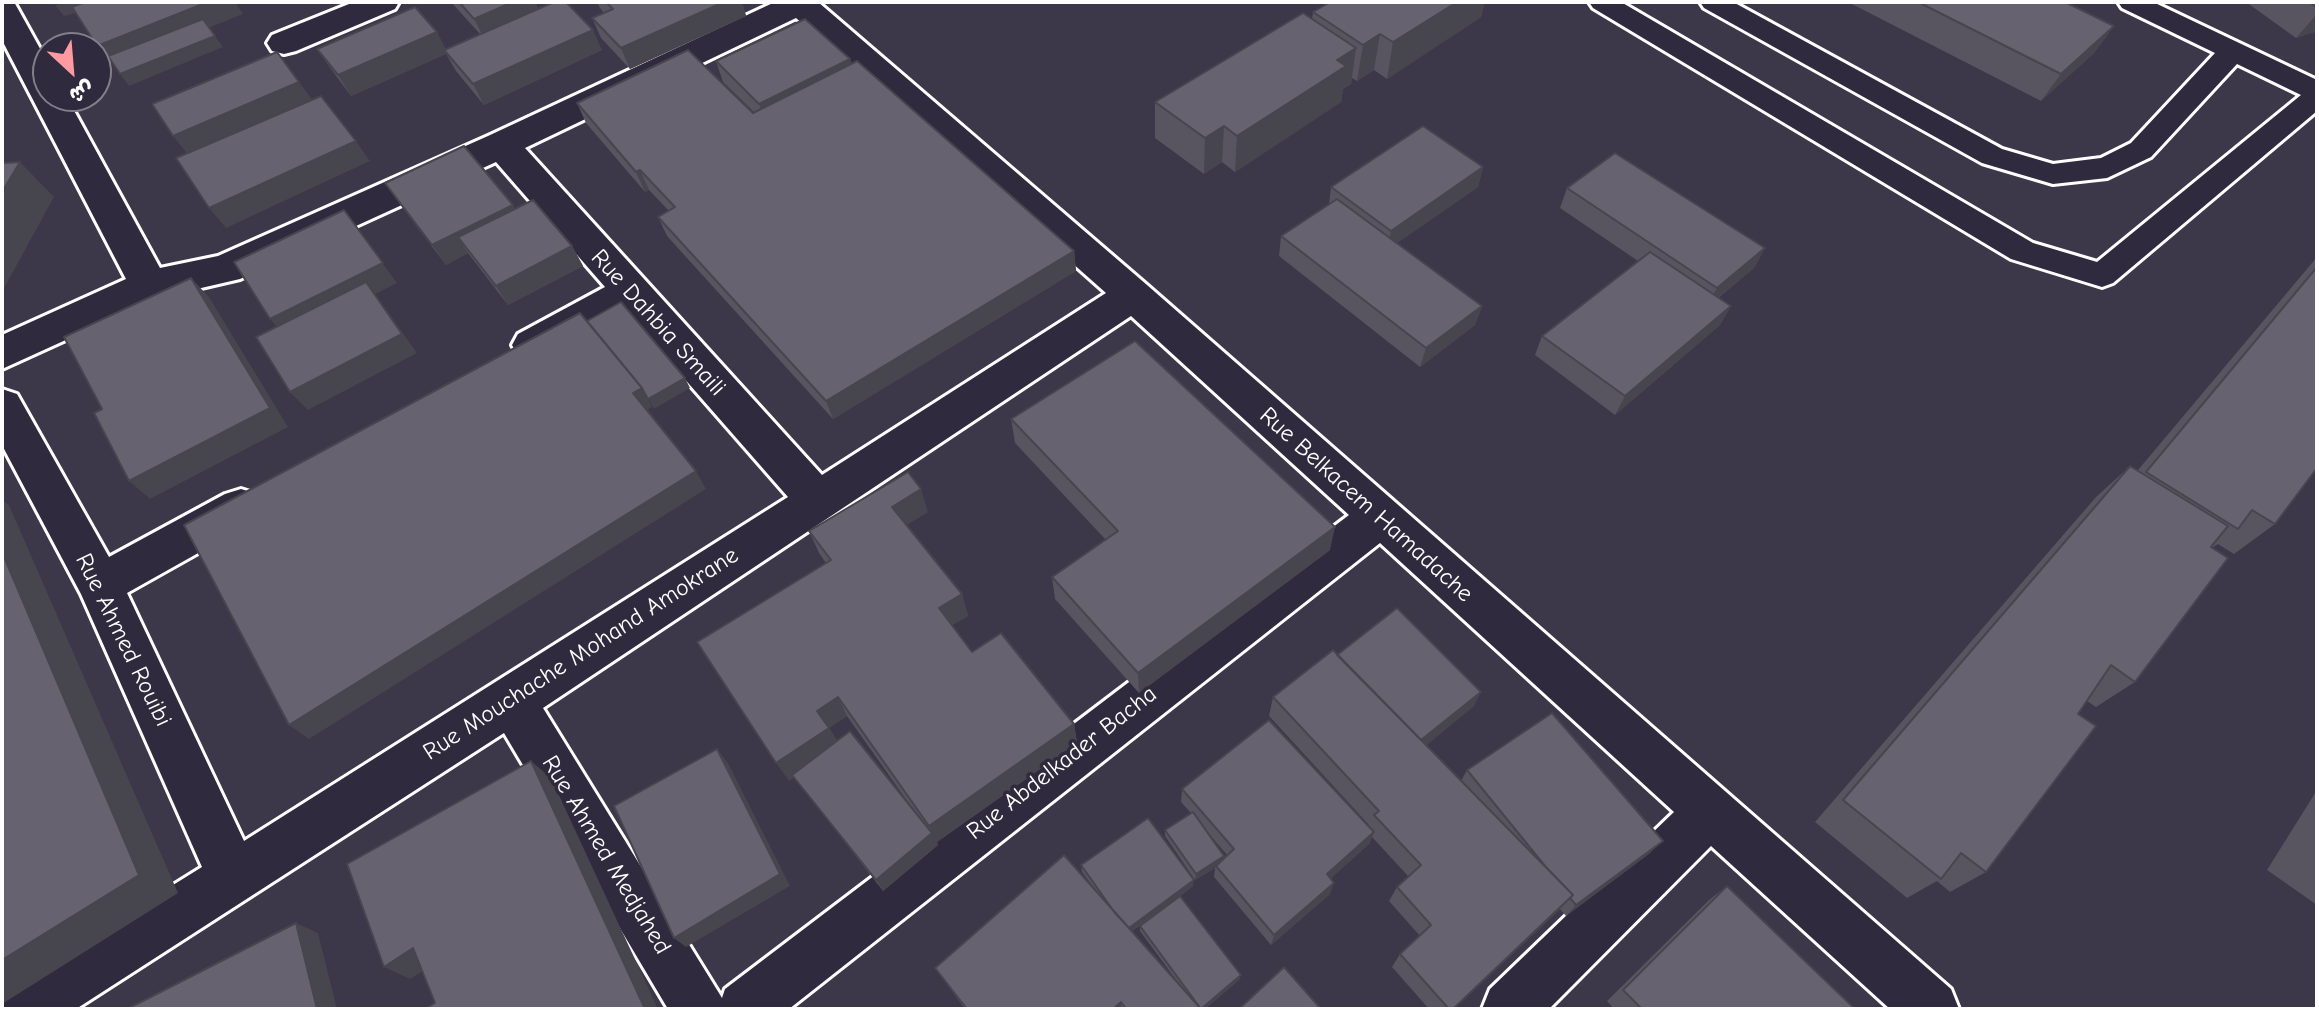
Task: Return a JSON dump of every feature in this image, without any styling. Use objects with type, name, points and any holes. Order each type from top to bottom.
[{"type":"street","points":[[284,43],[383,2]]},
{"type":"street","points":[[2,353],[149,285],[226,269],[501,145],[799,2]]},
{"type":"street","name":"Rue Belkacem Hamadache","points":[[799,2],[1133,295],[1931,1009]]},
{"type":"street","points":[[2,9],[15,59],[32,78]]},
{"type":"street","points":[[57,112],[149,285]]},
{"type":"street","name":"Rue Dahbia Smaili","points":[[501,145],[816,499]]},
{"type":"street","points":[[503,361],[629,292]]},
{"type":"street","name":"Rue Mouchache Mohand Amokrane","points":[[26,1009],[512,701],[816,499],[1133,295]]},
{"type":"street","name":"Rue Ahmed Rouibi","points":[[2,406],[100,585],[234,878]]},
{"type":"street","points":[[100,585],[281,485]]},
{"type":"street","name":"Rue Abdelkader Bacha","points":[[745,1009],[1379,518]]},
{"type":"street","name":"Rue Ahmed Medjahed","points":[[512,701],[699,1009]]},
{"type":"street","points":[[1510,1009],[1711,811]]},
{"type":"lane","points":[[1602,2],[2022,251],[2102,275],[2317,94],[2131,2]]},
{"type":"lane","points":[[1713,2],[1992,156],[2053,174],[2107,168],[2141,150],[2233,51]]},
{"type":"building","points":[[85,2],[208,2],[112,40],[112,32],[88,32],[72,7]]},
{"type":"building","points":[[459,2],[513,2],[474,19]]},
{"type":"building","points":[[554,2],[566,2],[593,30],[473,84],[444,50]]},
{"type":"building","points":[[606,2],[724,2],[621,48],[592,18],[613,9]]},
{"type":"building","points":[[1330,2],[1457,2],[1393,42],[1380,34],[1363,45],[1313,12]]},
{"type":"building","points":[[1918,2],[2065,2],[2114,26],[2061,74]]},
{"type":"building","points":[[415,7],[437,32],[338,75],[317,49]]},
{"type":"building","points":[[1303,13],[1356,48],[1337,60],[1346,66],[1237,136],[1224,126],[1205,138],[1155,102]]},
{"type":"building","points":[[203,19],[215,36],[120,74],[112,62],[112,54]]},
{"type":"building","points":[[805,19],[850,59],[759,104],[716,61]]},
{"type":"building","points":[[688,50],[753,113],[857,61],[1074,251],[826,401],[658,217],[675,207],[640,170],[636,172],[577,103]]},
{"type":"building","points":[[277,52],[299,82],[173,136],[152,104]]},
{"type":"building","points":[[321,96],[356,141],[209,208],[176,158]]},
{"type":"building","points":[[1423,126],[1483,167],[1391,231],[1331,187]]},
{"type":"building","points":[[464,146],[513,205],[432,245],[385,183]]},
{"type":"building","points":[[1615,153],[1765,248],[1717,288],[1567,188]]},
{"type":"building","points":[[20,162],[2,192],[2,163]]},
{"type":"building","points":[[1337,199],[1482,306],[1426,348],[1281,236]]},
{"type":"building","points":[[533,200],[572,246],[496,286],[458,237]]},
{"type":"building","points":[[344,210],[383,263],[270,319],[234,262]]},
{"type":"building","points":[[1650,252],[1731,306],[1625,396],[1542,336]]},
{"type":"building","points":[[2317,267],[2317,468],[2275,524],[2252,510],[2238,529],[2146,472]]},
{"type":"building","points":[[191,278],[270,408],[129,481],[94,413],[102,409],[64,337]]},
{"type":"building","points":[[366,282],[402,334],[290,392],[256,337]]},
{"type":"building","points":[[621,302],[685,378],[648,399],[587,321]]},
{"type":"building","points":[[580,313],[642,388],[633,393],[696,471],[289,725],[184,525]]},
{"type":"building","points":[[1135,341],[1335,527],[1138,673],[1052,577],[1118,531],[1011,419]]},
{"type":"building","points":[[2130,466],[2228,526],[2211,547],[2228,558],[2135,682],[2111,665],[2078,714],[2096,726],[1986,872],[1961,853],[1941,879],[1843,800]]},
{"type":"building","points":[[908,472],[921,489],[892,507],[962,594],[939,608],[972,652],[1001,633],[1074,724],[929,826],[838,697],[817,711],[829,728],[776,763],[697,642],[831,560],[809,531]]},
{"type":"building","points":[[2,552],[139,875],[2,960]]},
{"type":"building","points":[[1397,608],[1481,692],[1421,740],[1337,655]]},
{"type":"building","points":[[1333,650],[1573,895],[1453,1009],[1449,1009],[1400,954],[1431,925],[1397,887],[1421,865],[1374,815],[1379,811],[1273,697]]},
{"type":"building","points":[[1552,713],[1663,841],[1576,905],[1570,898],[1573,895],[1545,866],[1467,770]]},
{"type":"building","points":[[1269,720],[1374,832],[1327,874],[1334,883],[1274,935],[1216,866],[1234,849],[1182,789]]},
{"type":"building","points":[[850,731],[932,833],[876,880],[792,775]]},
{"type":"building","points":[[717,749],[780,874],[674,938],[614,806]]},
{"type":"building","points":[[531,761],[645,1009],[425,1009],[435,1003],[413,948],[384,967],[347,864]]},
{"type":"building","points":[[1193,812],[1224,856],[1196,874],[1165,830]]},
{"type":"building","points":[[1148,818],[1194,880],[1129,928],[1081,865]]},
{"type":"building","points":[[1064,855],[1201,1009],[1126,1009],[1121,1002],[1113,1009],[967,1009],[935,968]]},
{"type":"building","points":[[1727,886],[1855,1009],[1642,1009],[1623,990]]},
{"type":"building","points":[[1180,896],[1241,975],[1201,1009],[1140,926]]},
{"type":"building","points":[[296,923],[317,1009],[131,1009],[131,1007]]},
{"type":"building","points":[[1284,967],[1321,1009],[1239,1009]]}]
